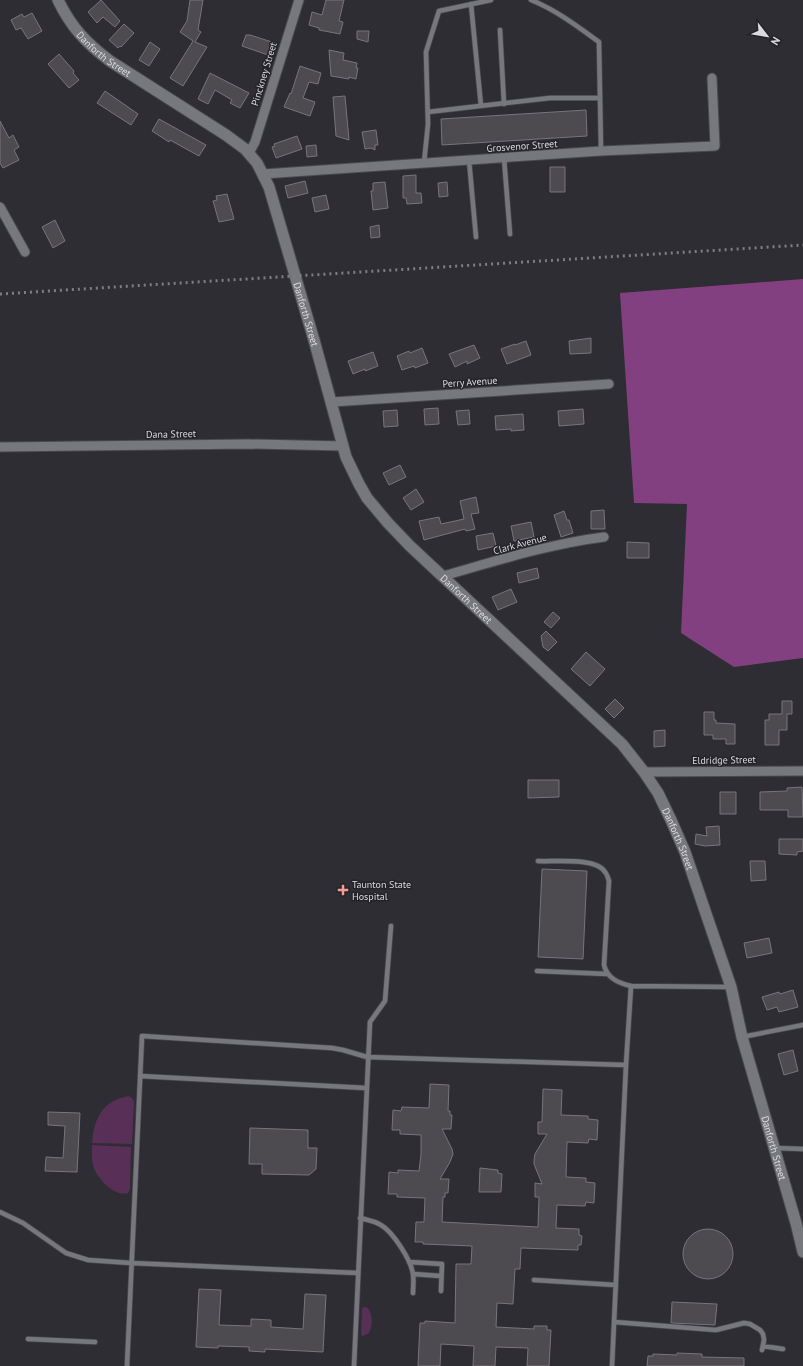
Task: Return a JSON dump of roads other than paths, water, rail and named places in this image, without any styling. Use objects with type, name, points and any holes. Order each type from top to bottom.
[{"type":"street","name":"Danforth Street","points":[[58,0],[73,25],[85,40],[97,51],[110,61],[226,135],[249,153],[263,174],[268,187],[332,402],[343,446],[352,470],[367,498],[399,535],[614,736],[630,753],[644,772],[664,804],[682,847],[731,987],[742,1037],[803,1252]]},
{"type":"street","name":"Pinckney Street","points":[[249,153],[255,142],[298,0]]},
{"type":"street","name":"Grosvenor Street","points":[[263,174],[601,151],[715,146],[712,78]]},
{"type":"street","points":[[0,206],[24,252]]},
{"type":"street","name":"Perry Avenue","points":[[332,402],[609,384]]},
{"type":"street","name":"Dana Street","points":[[0,447],[249,444],[343,446]]},
{"type":"street","name":"Clark Avenue","points":[[443,576],[543,548],[604,537]]},
{"type":"street","name":"Eldridge Street","points":[[644,772],[803,771]]},
{"type":"lane","points":[[424,163],[428,124],[426,52],[439,11],[491,0]]},
{"type":"lane","points":[[531,0],[541,4],[570,21],[599,42],[601,151]]},
{"type":"lane","points":[[471,4],[481,106]]},
{"type":"lane","points":[[500,30],[504,104]]},
{"type":"lane","points":[[428,112],[550,98],[600,98]]},
{"type":"lane","points":[[504,158],[510,234]]},
{"type":"lane","points":[[469,160],[476,237]]},
{"type":"lane","points":[[538,862],[586,862],[605,871],[609,881],[604,961],[608,974],[620,983],[631,986],[731,987]]},
{"type":"lane","points":[[354,1366],[367,1057],[370,1022],[385,1001],[391,926]]},
{"type":"lane","points":[[537,970],[608,974]]},
{"type":"lane","points":[[612,1366],[631,986]]},
{"type":"lane","points":[[742,1037],[803,1025]]},
{"type":"lane","points":[[127,1366],[142,1036],[332,1048],[367,1057],[626,1065]]},
{"type":"lane","points":[[140,1076],[366,1088]]},
{"type":"lane","points":[[774,1148],[803,1149]]},
{"type":"lane","points":[[0,1212],[23,1223],[58,1249],[73,1256],[96,1261],[358,1273]]},
{"type":"lane","points":[[360,1218],[381,1224],[391,1232],[397,1240],[409,1262],[413,1274],[413,1293]]},
{"type":"lane","points":[[409,1262],[442,1264],[440,1291]]},
{"type":"lane","points":[[413,1274],[441,1276]]},
{"type":"lane","points":[[534,1280],[616,1285]]},
{"type":"lane","points":[[614,1322],[716,1330],[744,1323],[750,1324],[760,1330],[764,1340],[762,1348],[783,1349]]},
{"type":"lane","points":[[28,1339],[95,1342]]},
{"type":"railway","points":[[0,294],[803,245]]},
{"type":"place","name":"Taunton State Hospital","points":[[343,890]]}]
